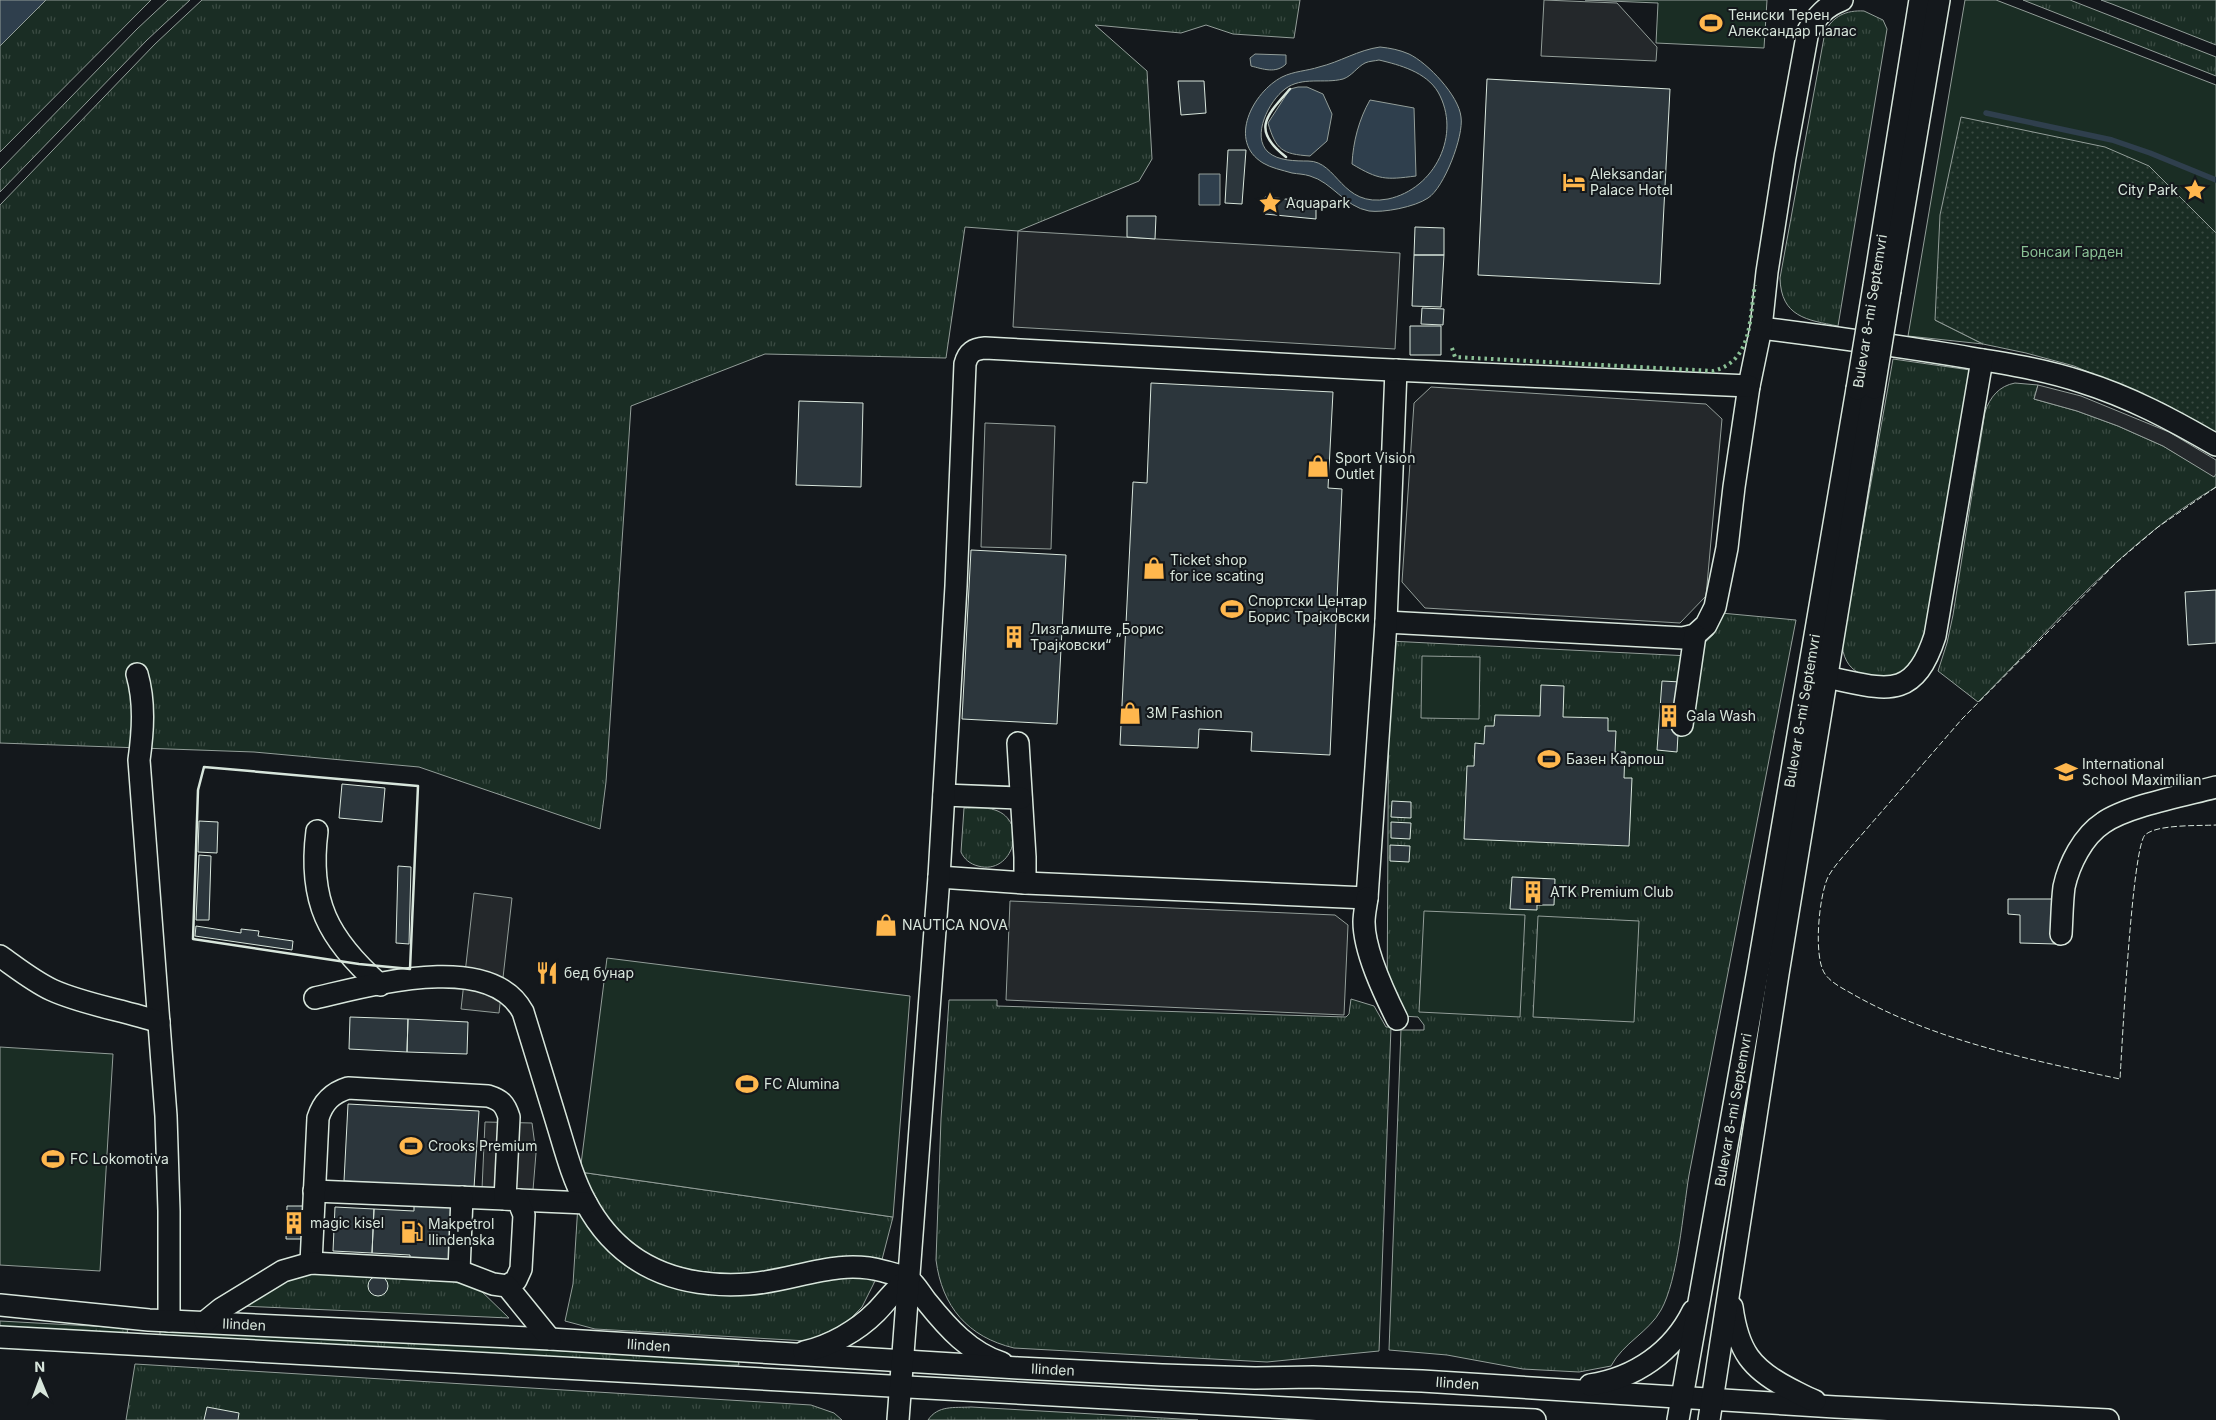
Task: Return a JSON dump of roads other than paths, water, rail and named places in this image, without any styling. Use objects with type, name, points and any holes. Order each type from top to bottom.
[{"type":"street","points":[[1386,622],[1682,638],[1695,635],[1706,625],[1715,607],[1727,548],[1749,386],[1761,328],[1767,272],[1785,157],[1808,31],[1816,18],[1826,9],[1842,0]]},
{"type":"street","name":"Bulevar 8-mi Septemvri","points":[[1709,1420],[1826,677],[1866,389],[1924,0]]},
{"type":"street","points":[[1761,328],[1920,349],[2036,369],[2083,382],[2156,412],[2216,445]]},
{"type":"street","points":[[898,1420],[904,1361],[939,877],[956,586],[965,364],[971,351],[985,348],[1396,370],[1749,386]]},
{"type":"street","points":[[1826,677],[1875,687],[1897,686],[1912,678],[1927,659],[1935,636],[1982,360]]},
{"type":"street","points":[[1396,370],[1386,622],[1364,920],[1365,938],[1382,990],[1397,1019]]},
{"type":"street","name":"Bulevar 8-mi Septemvri","points":[[1678,1420],[1866,389]]},
{"type":"street","points":[[1682,725],[1695,635]]},
{"type":"street","points":[[137,674],[141,688],[142,707],[142,736],[139,760],[167,1125],[170,1211],[169,1321]]},
{"type":"street","points":[[1018,743],[1025,857],[1024,883]]},
{"type":"street","points":[[2062,934],[2063,899],[2067,876],[2079,850],[2097,828],[2108,819],[2127,812],[2216,787]]},
{"type":"street","points":[[944,795],[1021,798]]},
{"type":"street","points":[[317,831],[314,877],[321,906],[331,928],[343,945],[380,985]]},
{"type":"street","points":[[939,877],[1024,883],[1367,898]]},
{"type":"street","points":[[0,956],[32,979],[53,990],[76,999],[130,1012],[159,1022]]},
{"type":"street","points":[[315,998],[426,978],[461,978],[491,983],[514,998],[523,1012],[572,1171],[586,1203],[609,1237],[632,1257],[654,1270],[688,1281],[729,1285],[772,1281],[828,1268],[847,1267],[882,1270],[909,1279],[940,1318],[974,1350],[994,1360],[1018,1368]]},
{"type":"street","points":[[311,1263],[318,1118],[321,1107],[332,1095],[348,1088],[488,1096],[498,1099],[503,1103],[509,1117],[512,1200]]},
{"type":"street","points":[[314,1190],[586,1203]]},
{"type":"street","points":[[459,1272],[462,1197]]},
{"type":"street","points":[[206,1322],[221,1309],[283,1271],[311,1263],[459,1272],[493,1284],[507,1286],[516,1280],[521,1269],[523,1207],[512,1200]]},
{"type":"street","points":[[792,1354],[815,1349],[850,1332],[876,1312],[892,1292],[909,1279]]},
{"type":"street","points":[[507,1286],[550,1339]]},
{"type":"street","points":[[1558,1389],[1612,1381],[1642,1368],[1662,1352],[1689,1321],[1700,1291]]},
{"type":"street","points":[[1730,1294],[1737,1334],[1743,1349],[1756,1367],[1766,1376],[1812,1400],[1835,1407]]},
{"type":"street","name":"Ilinden","points":[[0,1305],[169,1321],[550,1339],[1018,1368],[1181,1376],[1313,1377],[1422,1381],[1835,1407],[2108,1420]]},
{"type":"street","name":"Ilinden","points":[[0,1338],[902,1387],[1379,1417],[1535,1420]]},
{"type":"water","points":[[0,0],[46,0],[0,46]]},
{"type":"water","points":[[1380,47],[1402,51],[1417,58],[1449,90],[1461,117],[1459,136],[1452,161],[1434,192],[1428,198],[1415,204],[1399,209],[1382,211],[1360,209],[1318,179],[1308,175],[1277,169],[1263,163],[1252,154],[1247,142],[1246,130],[1248,117],[1254,105],[1271,84],[1291,73],[1327,65]],"holes":[[[1379,60],[1412,70],[1427,79],[1438,92],[1445,108],[1447,125],[1445,142],[1440,158],[1431,172],[1419,184],[1405,193],[1388,199],[1372,200],[1360,197],[1350,191],[1327,168],[1318,163],[1282,159],[1268,152],[1263,145],[1261,137],[1264,119],[1273,102],[1285,89],[1306,81],[1343,79],[1367,62]]]},
{"type":"water","points":[[1255,54],[1286,55],[1286,64],[1274,70],[1251,66],[1250,58]]},
{"type":"water","points":[[1307,87],[1323,94],[1332,114],[1327,141],[1310,156],[1293,154],[1281,149],[1274,139],[1268,123],[1290,89]]},
{"type":"water","points":[[1370,100],[1414,108],[1416,176],[1382,178],[1352,164],[1357,131]]},
{"type":"water","points":[[1199,174],[1220,174],[1220,205],[1199,205]]},
{"type":"waterway","points":[[1986,113],[2112,140],[2150,153],[2216,180]]},
{"type":"place","name":"Тениски Терен Александар Палас","points":[[1711,23]]},
{"type":"place","name":"Aleksandar Palace Hotel","points":[[1574,182]]},
{"type":"place","name":"City Park","points":[[2195,190]]},
{"type":"place","name":"Aquapark","points":[[1270,203]]},
{"type":"place","name":"Sport Vision Outlet","points":[[1318,466]]},
{"type":"place","name":"Ticket shop for ice scating","points":[[1154,568]]},
{"type":"place","name":"Спортски Центар Борис Трајковски","points":[[1232,609]]},
{"type":"place","name":"Лизгалиште „Борис Трајковски“","points":[[1014,637]]},
{"type":"place","name":"3M Fashion","points":[[1130,713]]},
{"type":"place","name":"Gala Wash","points":[[1669,716]]},
{"type":"place","name":"Базен Карпош","points":[[1549,759]]},
{"type":"place","name":"International School Maximilian","points":[[2066,772]]},
{"type":"place","name":"ATK Premium Club","points":[[1533,892]]},
{"type":"place","name":"NAUTICA NOVA","points":[[886,925]]},
{"type":"place","name":"бед бунар","points":[[547,973]]},
{"type":"place","name":"FC Alumina","points":[[747,1084]]},
{"type":"place","name":"Crooks Premium","points":[[411,1146]]},
{"type":"place","name":"FC Lokomotiva","points":[[53,1159]]},
{"type":"place","name":"magic kisel","points":[[294,1223]]},
{"type":"place","name":"Makpetrol Ilindenska","points":[[412,1232]]},
{"type":"park label","name":"Бонсаи Гарден","points":[[2072,252]]}]
